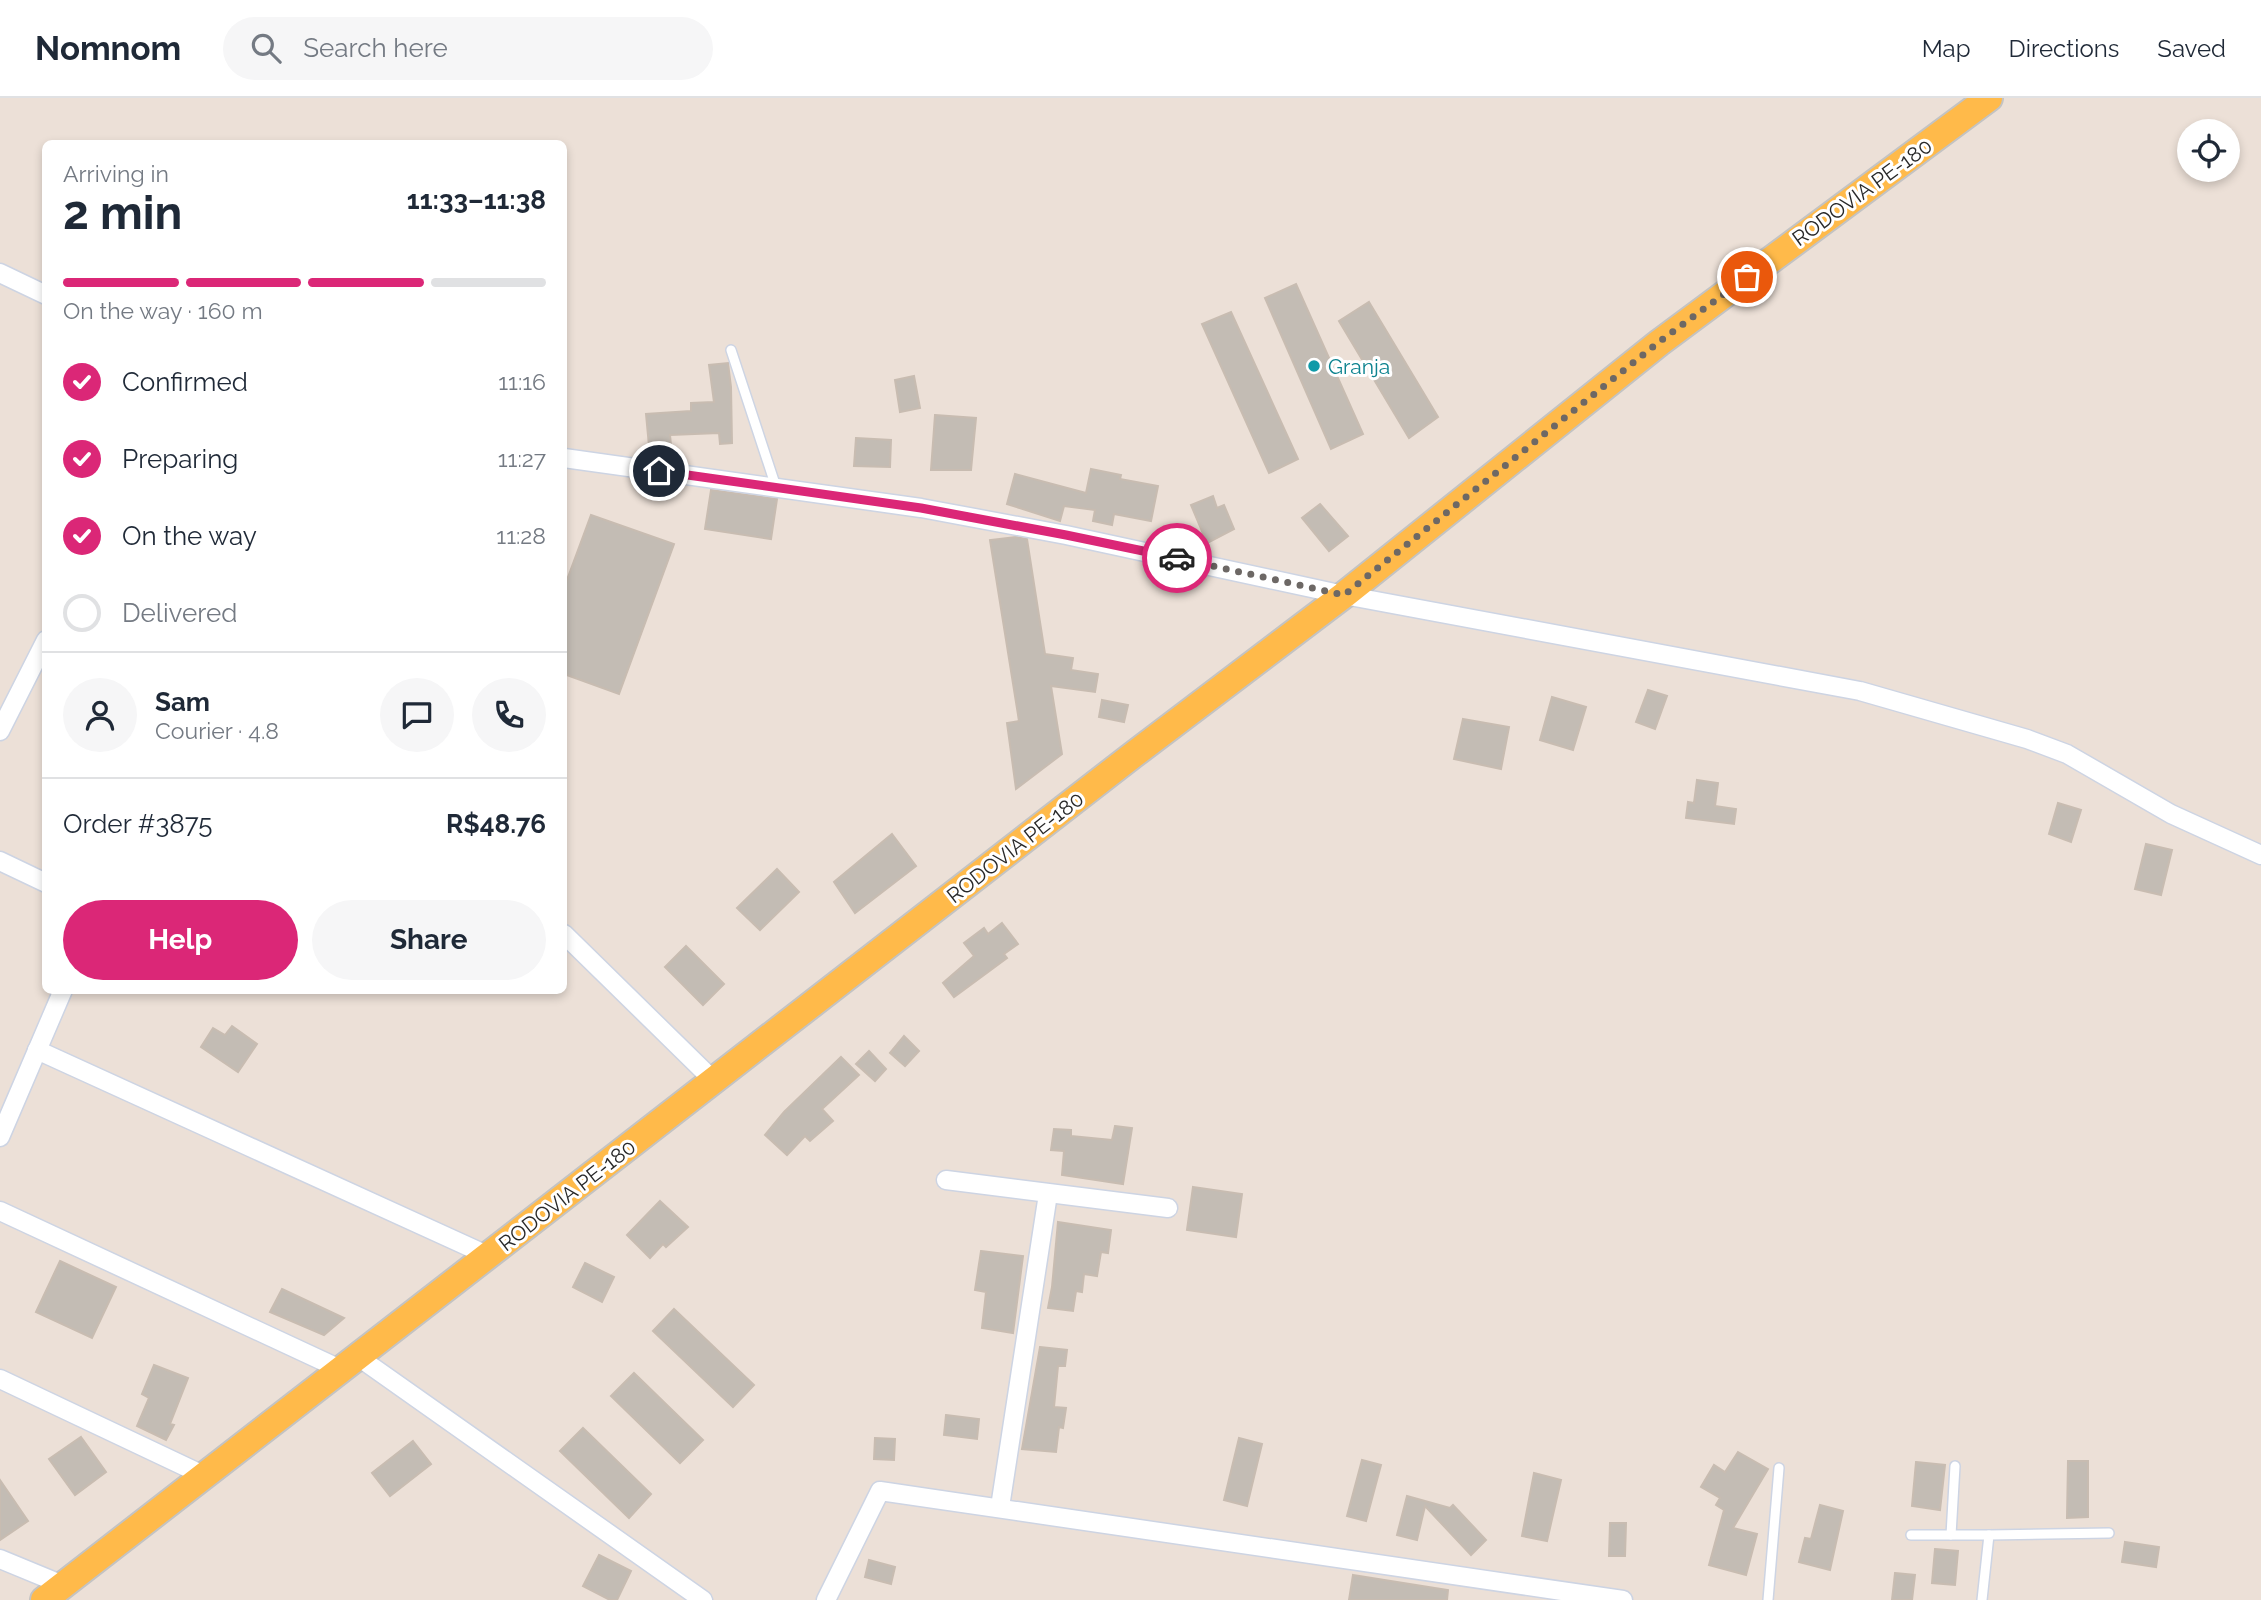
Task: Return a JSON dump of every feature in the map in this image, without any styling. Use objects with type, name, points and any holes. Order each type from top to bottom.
[{"type":"main road","name":"RODOVIA PE-180","points":[[53,1592],[1144,746],[1344,595],[1659,342],[1989,98]]},
{"type":"street","points":[[0,273],[42,293]]},
{"type":"street","points":[[567,458],[921,508],[1066,535],[1344,595],[1860,691],[2027,739],[2067,754],[2171,814],[2261,855]]},
{"type":"street","points":[[0,731],[42,648]]},
{"type":"street","points":[[0,861],[42,881]]},
{"type":"street","points":[[567,937],[714,1081]]},
{"type":"street","points":[[0,1137],[61,994]]},
{"type":"street","points":[[37,1050],[489,1255]]},
{"type":"street","points":[[946,1180],[1168,1208]]},
{"type":"street","points":[[1000,1507],[1048,1194]]},
{"type":"street","points":[[0,1211],[349,1362],[703,1600]]},
{"type":"street","points":[[0,1378],[203,1475]]},
{"type":"street","points":[[826,1600],[880,1491],[1578,1596],[1623,1600]]},
{"type":"street","points":[[0,1559],[53,1592]]},
{"type":"lane","points":[[731,350],[776,487]]},
{"type":"lane","points":[[1951,1535],[1955,1466]]},
{"type":"lane","points":[[1768,1600],[1779,1468]]},
{"type":"lane","points":[[1911,1535],[2109,1533]]},
{"type":"lane","points":[[1982,1600],[1989,1535]]},
{"type":"building","name":"Granja","points":[[1296,284],[1363,434],[1331,449],[1265,298]]},
{"type":"building","name":"Granja","points":[[1369,302],[1438,417],[1409,438],[1339,321]]},
{"type":"building","name":"Granja","points":[[1231,312],[1298,459],[1269,473],[1202,324]]},
{"type":"building","points":[[728,363],[732,443],[720,444],[719,433],[670,435],[671,445],[649,446],[646,414],[691,411],[691,403],[714,402],[709,365]]},
{"type":"building","points":[[914,376],[920,408],[900,412],[895,380]]},
{"type":"building","points":[[935,415],[976,418],[971,470],[931,470]]},
{"type":"building","points":[[856,438],[891,440],[890,467],[854,466]]},
{"type":"building","points":[[1091,469],[1121,475],[1120,479],[1158,486],[1151,521],[1114,514],[1112,525],[1093,521],[1095,510],[1064,506],[1060,521],[1007,504],[1015,474],[1086,493]]},
{"type":"building","points":[[711,490],[777,499],[771,539],[705,529]]},
{"type":"building","points":[[1213,496],[1217,508],[1224,505],[1234,529],[1207,543],[1191,505]]},
{"type":"building","points":[[1320,504],[1348,536],[1329,551],[1302,518]]},
{"type":"building","points":[[591,515],[674,544],[619,694],[567,675],[567,580]]},
{"type":"building","points":[[1016,537],[1027,539],[1045,654],[1073,658],[1071,670],[1098,674],[1095,692],[1051,686],[1062,754],[1016,789],[1007,723],[1019,721],[990,540]]},
{"type":"building","points":[[1648,690],[1667,696],[1655,729],[1636,722]]},
{"type":"building","points":[[1552,697],[1586,707],[1573,750],[1540,740]]},
{"type":"building","points":[[1102,700],[1128,705],[1124,722],[1099,717]]},
{"type":"building","points":[[1463,719],[1509,727],[1501,769],[1454,759]]},
{"type":"building","points":[[1697,780],[1718,783],[1715,806],[1736,809],[1734,824],[1686,818],[1688,802],[1694,803]]},
{"type":"building","points":[[2058,803],[2081,810],[2071,842],[2049,834]]},
{"type":"building","points":[[892,834],[916,866],[855,913],[834,882]]},
{"type":"building","points":[[2146,844],[2172,850],[2161,895],[2135,889]]},
{"type":"building","points":[[777,869],[799,892],[760,930],[737,908]]},
{"type":"building","points":[[1002,923],[1018,944],[1004,954],[1007,958],[954,997],[943,983],[974,956],[964,943],[984,928],[988,934]]},
{"type":"building","points":[[686,946],[724,984],[703,1005],[665,967]]},
{"type":"building","points":[[232,1026],[257,1044],[238,1072],[201,1047],[213,1028],[225,1035]]},
{"type":"building","points":[[904,1036],[919,1051],[905,1066],[890,1053]]},
{"type":"building","points":[[869,1051],[886,1069],[875,1081],[856,1064]]},
{"type":"building","points":[[841,1057],[859,1075],[822,1109],[833,1121],[810,1141],[805,1136],[787,1155],[765,1135],[784,1112]]},
{"type":"building","points":[[1115,1126],[1132,1128],[1123,1184],[1062,1175],[1064,1151],[1051,1150],[1054,1129],[1071,1130],[1071,1136],[1112,1140]]},
{"type":"building","points":[[1193,1187],[1242,1194],[1236,1237],[1187,1230]]},
{"type":"building","points":[[660,1201],[688,1227],[666,1247],[663,1244],[650,1258],[627,1235]]},
{"type":"building","points":[[1058,1222],[1111,1230],[1108,1253],[1101,1252],[1097,1276],[1084,1274],[1082,1292],[1076,1291],[1073,1311],[1048,1308]]},
{"type":"building","points":[[981,1251],[1023,1256],[1013,1333],[982,1328],[986,1292],[975,1290]]},
{"type":"building","points":[[60,1261],[116,1287],[92,1338],[36,1312]]},
{"type":"building","points":[[585,1263],[614,1277],[602,1302],[573,1287]]},
{"type":"building","points":[[282,1289],[344,1318],[324,1335],[270,1312]]},
{"type":"building","points":[[674,1309],[754,1385],[733,1407],[653,1331]]},
{"type":"building","points":[[1040,1347],[1067,1350],[1065,1366],[1058,1366],[1054,1407],[1066,1408],[1063,1428],[1059,1427],[1056,1452],[1022,1449]]},
{"type":"building","points":[[154,1365],[188,1378],[170,1424],[174,1425],[166,1440],[137,1426],[149,1398],[142,1394]]},
{"type":"building","points":[[634,1373],[703,1440],[680,1463],[611,1396]]},
{"type":"building","points":[[946,1415],[979,1419],[977,1439],[944,1435]]},
{"type":"building","points":[[583,1428],[651,1494],[629,1518],[560,1451]]},
{"type":"building","points":[[81,1437],[106,1472],[75,1495],[49,1459]]},
{"type":"building","points":[[875,1438],[895,1439],[894,1460],[874,1459]]},
{"type":"building","points":[[1239,1438],[1262,1444],[1247,1506],[1224,1500]]},
{"type":"building","points":[[413,1441],[431,1464],[390,1496],[372,1473]]},
{"type":"building","points":[[1738,1452],[1768,1469],[1733,1528],[1757,1534],[1746,1575],[1709,1565],[1724,1510],[1716,1505],[1720,1498],[1701,1487],[1714,1465],[1725,1472]]},
{"type":"building","points":[[1362,1460],[1381,1465],[1366,1521],[1347,1516]]},
{"type":"building","points":[[2068,1461],[2088,1461],[2088,1517],[2067,1518]]},
{"type":"building","points":[[1916,1462],[1945,1465],[1940,1510],[1912,1506]]},
{"type":"building","points":[[1534,1473],[1561,1480],[1547,1541],[1522,1536]]},
{"type":"building","points":[[0,1480],[28,1521],[0,1540]]},
{"type":"building","points":[[1407,1496],[1450,1508],[1453,1505],[1486,1540],[1471,1555],[1425,1506],[1417,1540],[1397,1535]]},
{"type":"building","points":[[1820,1505],[1843,1511],[1830,1570],[1799,1562],[1805,1538],[1811,1539]]},
{"type":"building","points":[[1610,1523],[1626,1523],[1625,1556],[1609,1556]]},
{"type":"building","points":[[2125,1542],[2159,1547],[2156,1567],[2122,1562]]},
{"type":"building","points":[[1935,1549],[1958,1551],[1955,1585],[1932,1583]]},
{"type":"building","points":[[599,1555],[631,1571],[617,1600],[610,1600],[583,1586]]},
{"type":"building","points":[[869,1560],[895,1567],[891,1584],[865,1577]]},
{"type":"building","points":[[1895,1573],[1915,1575],[1912,1600],[1892,1600]]},
{"type":"building","points":[[1353,1575],[1448,1590],[1447,1600],[1349,1600]]},
{"type":"way so far","points":[[1177,558],[1344,595],[1659,342],[1747,277]]},
{"type":"place","name":"Granja","points":[[1314,366]]},
{"type":"route","points":[[659,471],[921,508],[1177,558]]}]
